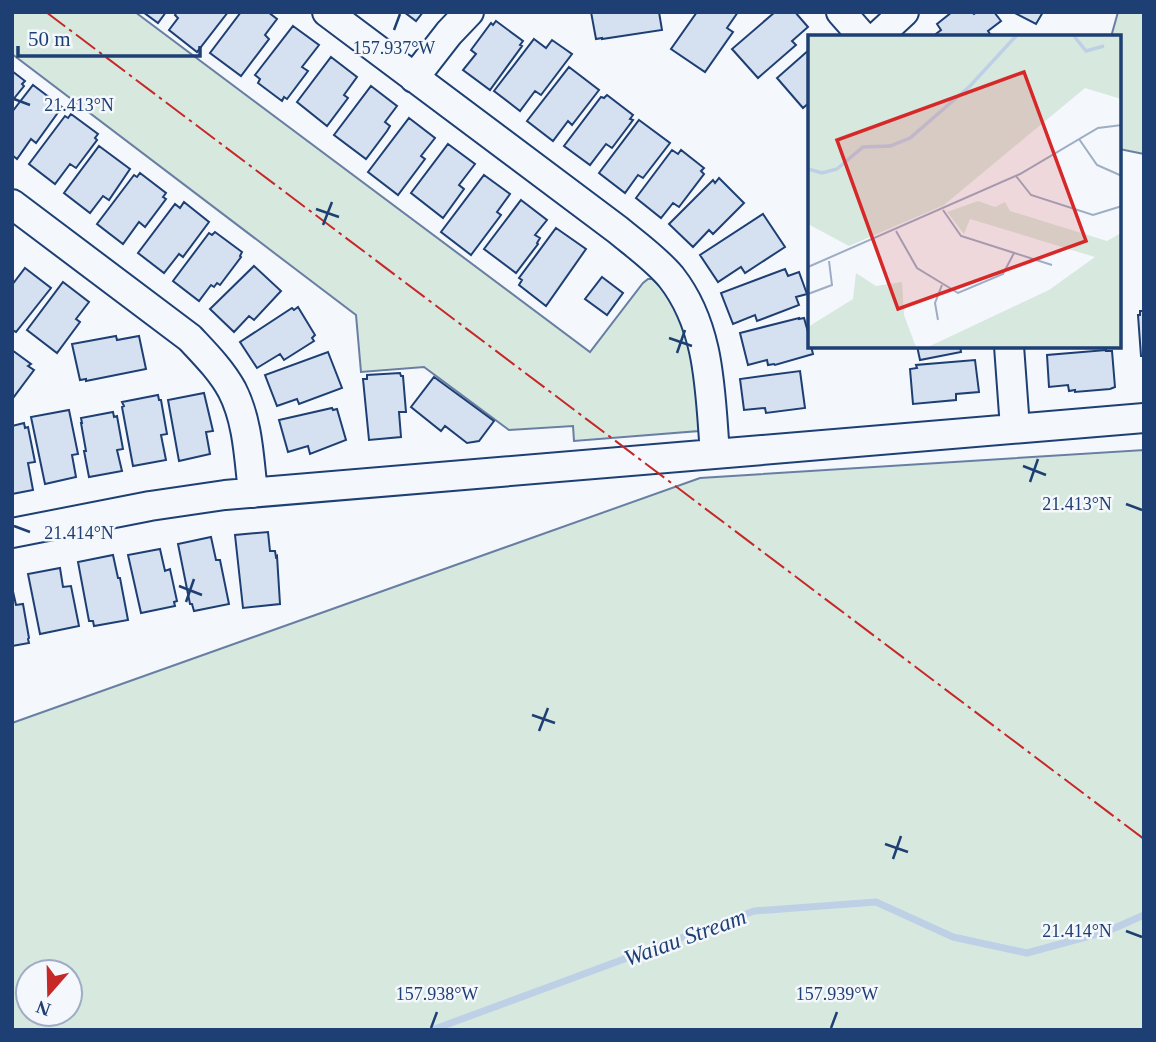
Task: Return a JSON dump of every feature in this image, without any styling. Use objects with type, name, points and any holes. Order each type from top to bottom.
[{"type":"lane","points":[[327,12],[618,230],[670,276],[697,324],[704,349],[709,375],[715,454]]},
{"type":"lane","points":[[414,78],[469,12]]},
{"type":"lane","points":[[841,12],[861,35]]},
{"type":"lane","points":[[879,35],[904,12]]},
{"type":"lane","points":[[12,204],[190,338],[209,358],[231,388],[239,406],[248,445],[253,493]]},
{"type":"lane","points":[[1009,348],[1015,428]]},
{"type":"lane","points":[[12,533],[150,506],[225,495],[1144,418]]},
{"type":"shaded area","points":[[12,12],[135,12],[590,352],[643,283],[652,279],[677,310],[685,329],[694,370],[699,431],[574,441],[573,426],[509,430],[424,367],[361,372],[356,315],[12,54]]},
{"type":"shaded area","points":[[1118,12],[1144,12],[1144,154],[1121,149],[1121,35],[1112,35]]},
{"type":"shaded area","points":[[1144,450],[1144,1030],[12,1030],[12,723],[700,478]]},
{"type":"building","points":[[143,12],[166,12],[158,23]]},
{"type":"building","points":[[177,12],[228,12],[197,52],[169,30],[178,18],[175,15]]},
{"type":"building","points":[[241,12],[268,12],[277,19],[265,35],[269,39],[241,76],[210,53]]},
{"type":"building","points":[[404,12],[423,12],[416,21]]},
{"type":"building","points":[[591,12],[659,12],[662,30],[596,39]]},
{"type":"building","points":[[697,12],[738,12],[727,28],[733,32],[705,72],[671,49]]},
{"type":"building","points":[[775,12],[795,12],[808,27],[792,41],[796,45],[758,78],[732,49]]},
{"type":"building","points":[[952,12],[994,12],[1001,21],[988,31],[989,35],[935,35],[941,30],[937,24]]},
{"type":"building","points":[[1013,12],[1043,12],[1036,24]]},
{"type":"building","points":[[496,21],[523,41],[490,90],[463,70],[476,54],[471,50],[491,23],[493,25]]},
{"type":"building","points":[[293,26],[319,45],[302,67],[308,71],[287,99],[284,97],[282,101],[258,83],[260,79],[255,75]]},
{"type":"building","points":[[534,39],[546,48],[552,40],[572,54],[541,95],[535,91],[520,111],[494,91]]},
{"type":"building","points":[[808,51],[808,104],[803,108],[777,78]]},
{"type":"building","points":[[331,57],[357,77],[344,95],[348,98],[327,126],[297,102]]},
{"type":"building","points":[[569,67],[599,90],[572,125],[568,121],[553,141],[527,121]]},
{"type":"building","points":[[12,71],[25,81],[12,101]]},
{"type":"building","points":[[33,85],[62,107],[36,143],[31,139],[17,159],[12,155],[12,112]]},
{"type":"building","points":[[371,86],[397,106],[385,122],[390,126],[366,159],[334,135]]},
{"type":"building","points":[[607,95],[633,115],[630,119],[633,120],[612,148],[606,144],[590,165],[564,146],[601,97]]},
{"type":"building","points":[[71,114],[98,134],[95,138],[97,140],[76,168],[70,164],[55,184],[29,164],[65,116],[68,118]]},
{"type":"building","points":[[409,118],[435,138],[421,156],[425,159],[398,195],[368,172]]},
{"type":"building","points":[[639,120],[670,143],[643,178],[638,175],[625,193],[599,173]]},
{"type":"building","points":[[448,144],[475,164],[459,185],[464,189],[443,218],[411,193]]},
{"type":"building","points":[[99,146],[130,169],[109,200],[103,196],[90,213],[64,193]]},
{"type":"building","points":[[672,150],[678,154],[681,150],[704,168],[701,171],[704,174],[679,207],[673,203],[661,218],[636,198]]},
{"type":"building","points":[[140,173],[166,193],[163,197],[166,199],[145,227],[139,222],[123,244],[97,224],[134,175],[137,177]]},
{"type":"building","points":[[484,175],[510,194],[497,212],[501,215],[471,255],[441,232]]},
{"type":"building","points":[[719,178],[744,203],[713,234],[709,230],[693,247],[669,224],[713,180],[715,183]]},
{"type":"building","points":[[521,200],[547,220],[535,235],[540,238],[538,244],[516,273],[484,249]]},
{"type":"building","points":[[184,202],[209,222],[183,257],[179,254],[164,273],[138,253],[175,204],[180,208]]},
{"type":"building","points":[[763,214],[785,247],[745,273],[741,267],[718,282],[700,255]]},
{"type":"building","points":[[556,228],[586,249],[546,306],[519,285],[522,280],[519,278]]},
{"type":"building","points":[[215,232],[242,252],[241,257],[220,285],[211,285],[199,301],[173,281],[209,233],[212,235]]},
{"type":"building","points":[[254,266],[281,291],[254,320],[249,316],[234,332],[210,309]]},
{"type":"building","points":[[25,268],[51,288],[16,332],[12,330],[12,285]]},
{"type":"building","points":[[785,269],[788,276],[799,272],[807,294],[796,297],[799,305],[757,321],[755,315],[733,324],[721,293]]},
{"type":"building","points":[[602,277],[623,293],[607,315],[585,299]]},
{"type":"building","points":[[63,282],[89,302],[76,319],[80,322],[57,353],[27,330]]},
{"type":"building","points":[[298,307],[315,335],[312,338],[314,341],[284,360],[280,354],[257,368],[240,342],[292,308],[294,310]]},
{"type":"building","points":[[1140,311],[1144,311],[1144,356],[1141,356]]},
{"type":"building","points":[[804,318],[808,332],[808,348],[812,348],[813,354],[775,365],[768,365],[767,360],[748,365],[740,333]]},
{"type":"building","points":[[116,336],[117,340],[139,336],[146,369],[80,380],[72,344]]},
{"type":"building","points":[[917,348],[960,348],[961,352],[920,360]]},
{"type":"building","points":[[12,350],[31,364],[28,366],[34,370],[13,398]]},
{"type":"building","points":[[1112,351],[1115,387],[1075,392],[1069,391],[1068,385],[1049,387],[1047,355]]},
{"type":"building","points":[[328,352],[342,388],[299,404],[297,399],[277,406],[265,375]]},
{"type":"building","points":[[975,360],[979,392],[956,394],[956,400],[913,404],[910,369],[917,368],[916,365]]},
{"type":"building","points":[[800,371],[805,408],[766,413],[765,408],[744,410],[740,379]]},
{"type":"building","points":[[400,373],[403,376],[406,412],[399,412],[401,437],[369,440],[363,379],[367,379],[367,375]]},
{"type":"building","points":[[434,377],[494,421],[479,441],[467,443],[445,426],[441,431],[411,407]]},
{"type":"building","points":[[204,393],[213,431],[206,432],[210,454],[179,461],[168,400]]},
{"type":"building","points":[[158,395],[167,434],[161,435],[166,460],[133,466],[122,402]]},
{"type":"building","points":[[337,409],[346,440],[310,454],[308,446],[288,452],[279,420]]},
{"type":"building","points":[[69,410],[78,454],[72,455],[76,477],[45,484],[31,417]]},
{"type":"building","points":[[113,412],[114,417],[117,416],[123,449],[117,450],[122,471],[89,477],[81,418]]},
{"type":"building","points":[[24,423],[25,428],[28,427],[35,462],[28,463],[33,490],[12,494],[12,426]]},
{"type":"building","points":[[268,532],[270,551],[275,551],[277,556],[280,604],[243,608],[235,535]]},
{"type":"building","points":[[211,537],[216,560],[220,560],[229,604],[194,611],[190,604],[178,544]]},
{"type":"building","points":[[160,549],[165,571],[170,569],[177,601],[174,602],[175,606],[141,613],[128,555]]},
{"type":"building","points":[[113,555],[128,620],[94,626],[93,621],[89,621],[78,562]]},
{"type":"building","points":[[60,568],[63,587],[71,586],[79,626],[40,634],[28,574]]},
{"type":"building","points":[[12,587],[16,605],[23,604],[29,643],[12,646]]},
{"type":"waterway","name":"Waiau Stream","points":[[432,1030],[754,911],[876,902],[953,937],[1027,953],[1108,931],[1144,915]]},
{"type":"power","points":[[46,12],[1144,839]]}]
